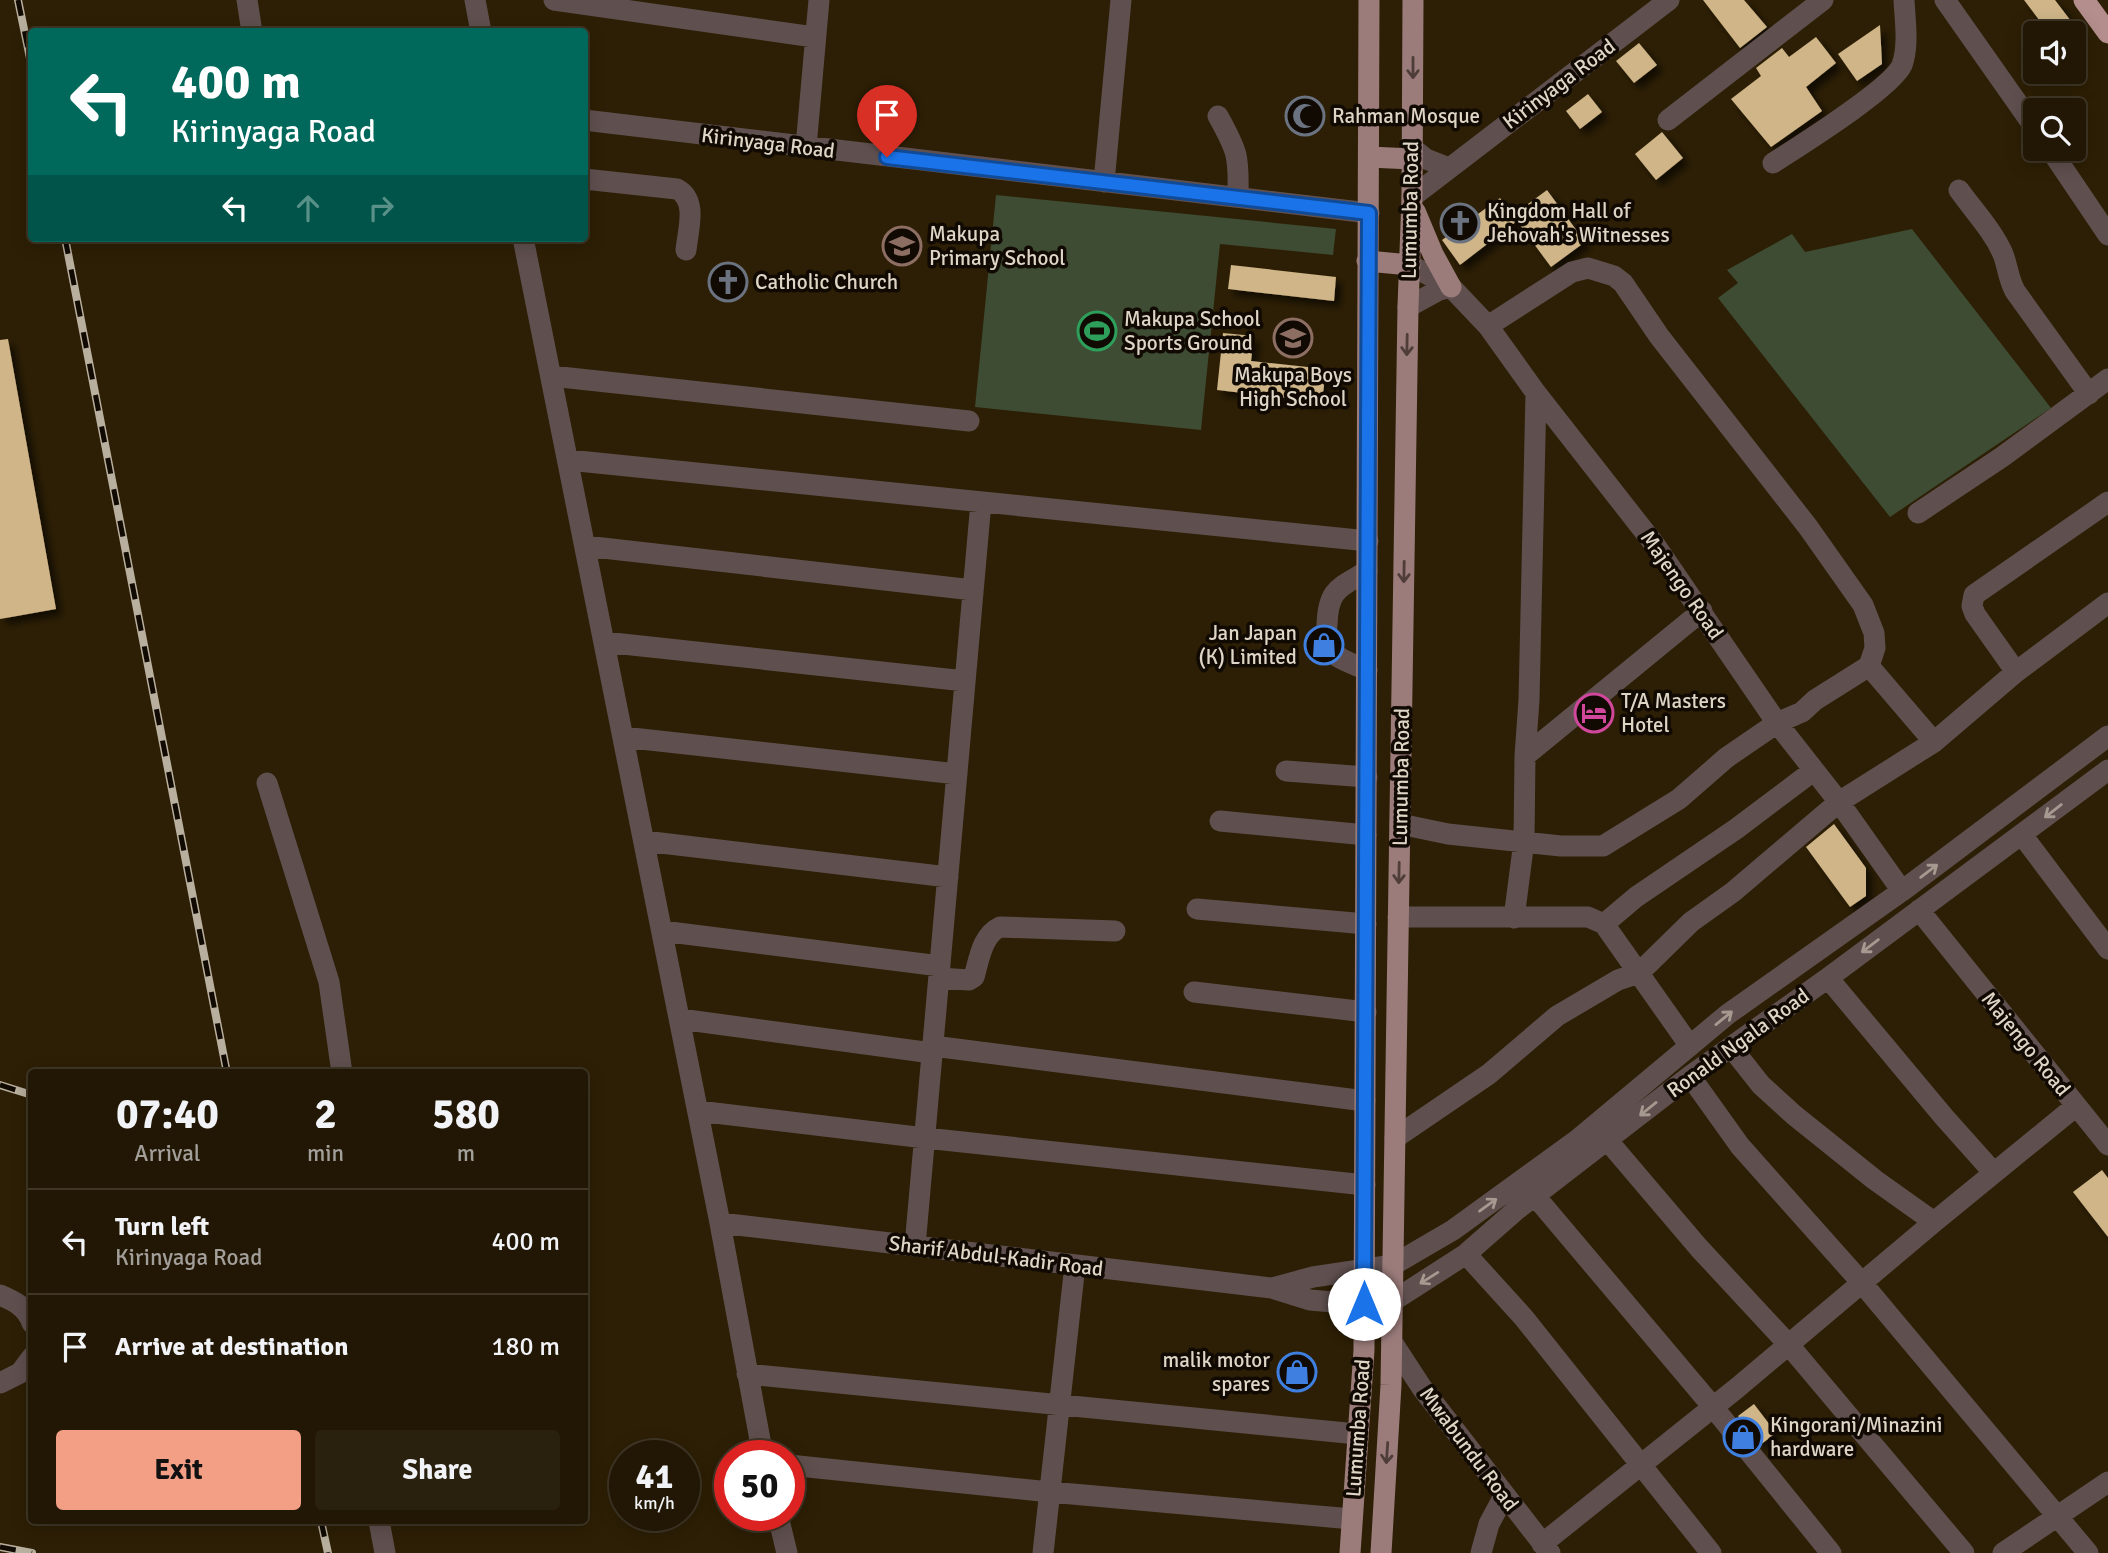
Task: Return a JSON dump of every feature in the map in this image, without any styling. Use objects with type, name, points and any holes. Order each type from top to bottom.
[{"type":"highway","points":[[2084,0],[2108,33]]},
{"type":"main road","name":"Lumumba Road","points":[[1350,1553],[1364,1350],[1369,0]]},
{"type":"main road","name":"Lumumba Road","points":[[1381,1553],[1393,1301],[1413,0]]},
{"type":"main road","points":[[1369,157],[1412,153]]},
{"type":"main road","points":[[1412,200],[1426,240],[1451,287]]},
{"type":"main road","points":[[1367,261],[1410,265]]},
{"type":"street","points":[[247,0],[250,28]]},
{"type":"street","points":[[475,0],[480,28]]},
{"type":"street","points":[[554,0],[814,37]]},
{"type":"street","points":[[806,147],[819,0]]},
{"type":"street","points":[[1104,182],[1121,0]]},
{"type":"street","name":"Kirinyaga Road","points":[[1412,200],[1449,168],[1669,0]]},
{"type":"street","points":[[1668,120],[1823,0]]},
{"type":"street","points":[[1773,163],[1892,79],[1904,59],[1904,0]]},
{"type":"street","points":[[1945,0],[2023,111]]},
{"type":"street","points":[[1218,116],[1235,145],[1239,159],[1238,197]]},
{"type":"street","name":"Kirinyaga Road","points":[[588,120],[1369,213]]},
{"type":"street","points":[[1412,153],[1449,168]]},
{"type":"street","points":[[2058,161],[2108,234]]},
{"type":"street","points":[[588,179],[684,192],[689,199],[690,212],[686,250]]},
{"type":"street","points":[[1959,190],[2004,256],[2008,277],[2015,291],[2089,394]]},
{"type":"street","points":[[524,242],[680,1019],[760,1440]]},
{"type":"street","name":"Majengo Road","points":[[1410,265],[1451,287],[1488,326],[1536,393],[1655,545],[1777,723],[1839,802],[1902,891]]},
{"type":"street","points":[[1400,824],[1448,834],[1561,846],[1603,846],[1678,799],[1726,758],[1777,723],[1802,712],[1815,700],[1869,666],[1875,648],[1874,633],[1863,605],[1808,527],[1659,337],[1623,283],[1607,273],[1588,268],[1572,272],[1488,326]]},
{"type":"street","points":[[1408,307],[1439,290],[1451,287]]},
{"type":"street","points":[[551,376],[969,421]]},
{"type":"street","points":[[1918,513],[2002,457],[2108,379]]},
{"type":"street","points":[[1514,918],[1524,841],[1536,393]]},
{"type":"street","points":[[568,460],[1368,541]]},
{"type":"street","points":[[915,1246],[981,502]]},
{"type":"street","points":[[2016,671],[1975,614],[1972,606],[1974,595],[2108,502]]},
{"type":"street","points":[[585,546],[973,590]]},
{"type":"street","points":[[1367,571],[1333,594],[1327,605],[1326,637],[1329,649],[1339,658],[1367,670]]},
{"type":"street","points":[[1395,1138],[1489,1074],[1557,1016],[1618,980],[1639,973],[1691,922],[1733,892],[1839,802],[1934,742],[2016,671],[2108,603]]},
{"type":"street","points":[[1525,756],[1702,611]]},
{"type":"street","points":[[604,642],[965,681]]},
{"type":"street","points":[[1869,666],[1934,742]]},
{"type":"street","name":"Ronald Ngala Road","points":[[1364,1268],[1393,1265],[1453,1230],[1549,1161],[1728,1014],[1902,891],[2108,736]]},
{"type":"street","points":[[623,737],[957,774]]},
{"type":"street","name":"Ronald Ngala Road","points":[[1364,1304],[1393,1301],[1466,1254],[1535,1196],[1690,1076],[1828,978],[2108,770]]},
{"type":"street","points":[[1286,771],[1367,777]]},
{"type":"street","points":[[1604,925],[1636,897],[1736,829],[1814,771]]},
{"type":"street","points":[[267,783],[329,982],[341,1069]]},
{"type":"street","points":[[1220,821],[1366,835]]},
{"type":"street","points":[[2022,835],[2108,949]]},
{"type":"street","points":[[644,841],[948,877]]},
{"type":"street","points":[[1197,909],[1366,924]]},
{"type":"street","name":"Majengo Road","points":[[1919,910],[2108,1144]]},
{"type":"street","points":[[1398,917],[1588,917],[1604,925],[1690,1046]]},
{"type":"street","points":[[662,931],[939,972],[969,980],[974,977],[987,938],[992,931],[1000,928],[1115,931]]},
{"type":"street","points":[[1828,978],[1994,1173]]},
{"type":"street","points":[[1194,992],[1366,1012]]},
{"type":"street","points":[[680,1019],[1365,1101]]},
{"type":"street","points":[[1731,1047],[1761,1085],[1794,1115],[1875,1180],[1934,1222]]},
{"type":"street","points":[[1690,1076],[1740,1146],[1862,1283],[2088,1553]]},
{"type":"street","points":[[1546,1549],[1641,1465],[2076,1106]]},
{"type":"street","points":[[698,1111],[1365,1185]]},
{"type":"street","points":[[1608,1141],[1699,1248],[1788,1344],[1964,1553]]},
{"type":"street","points":[[1535,1196],[1713,1407],[1831,1553]]},
{"type":"street","name":"Sharif Abdul-Kadir Road","points":[[720,1223],[1272,1288],[1310,1300],[1364,1304]]},
{"type":"street","points":[[1466,1254],[1524,1318],[1710,1553]]},
{"type":"street","points":[[1043,1553],[1074,1265]]},
{"type":"street","name":"Sharif Abdul-Kadir Road","points":[[1272,1288],[1364,1268]]},
{"type":"street","points":[[0,1295],[16,1302],[28,1315]]},
{"type":"street","name":"Mwabundu Road","points":[[1392,1342],[1422,1388],[1546,1549]]},
{"type":"street","points":[[0,1382],[20,1373],[28,1362]]},
{"type":"street","points":[[747,1374],[1357,1434]]},
{"type":"street","points":[[805,1467],[1352,1519]]},
{"type":"street","points":[[2003,1553],[2108,1482]]},
{"type":"street","points":[[1481,1553],[1489,1524],[1504,1496]]},
{"type":"street","points":[[380,1524],[385,1553]]},
{"type":"street","points":[[782,1531],[787,1553]]},
{"type":"green space","name":"Makupa School Sports Ground","points":[[996,195],[1336,229],[1333,255],[1220,244],[1201,430],[975,407]]},
{"type":"green space","points":[[1912,229],[2051,408],[1890,517],[1718,298],[1738,283],[1727,270],[1792,234],[1805,252]]},
{"type":"building","points":[[1703,0],[1744,0],[1767,27],[1740,48]]},
{"type":"building","points":[[2024,0],[2055,0],[2071,21],[2040,21]]},
{"type":"building","points":[[1880,25],[1882,64],[1857,81],[1838,54]]},
{"type":"building","points":[[1816,37],[1836,63],[1806,87],[1822,111],[1771,147],[1731,99],[1761,76],[1756,68],[1782,48],[1789,57]]},
{"type":"building","points":[[1639,43],[1657,65],[1634,83],[1616,61]]},
{"type":"building","points":[[1588,94],[1602,112],[1580,129],[1566,111]]},
{"type":"building","points":[[1662,132],[1683,158],[1656,180],[1635,154]]},
{"type":"building","points":[[1547,190],[1585,242],[1551,267],[1517,221],[1460,265],[1442,240],[1500,198],[1513,215]]},
{"type":"building","points":[[1231,265],[1336,277],[1334,301],[1228,289]]},
{"type":"building","points":[[1223,333],[1254,336],[1251,361],[1326,369],[1322,402],[1217,390]]},
{"type":"building","points":[[8,339],[56,609],[0,619],[0,340]]},
{"type":"building","points":[[1834,824],[1866,868],[1866,896],[1850,907],[1806,847]]},
{"type":"building","points":[[2102,1170],[2108,1178],[2108,1237],[2073,1192]]},
{"type":"building","points":[[1754,1404],[1776,1433],[1760,1445],[1738,1416]]},
{"type":"railway","points":[[18,0],[28,49]]},
{"type":"railway","points":[[66,242],[226,1069]]},
{"type":"railway","points":[[0,1085],[28,1094]]},
{"type":"railway","points":[[322,1524],[328,1553]]},
{"type":"railway","points":[[0,1547],[32,1553]]},
{"type":"place","name":"Rahman Mosque","points":[[1305,116]]},
{"type":"place","name":"Kingdom Hall of Jehovah's Witnesses","points":[[1460,223]]},
{"type":"place","name":"Makupa Primary School","points":[[902,246]]},
{"type":"place","name":"Catholic Church","points":[[728,282]]},
{"type":"place","name":"Makupa School Sports Ground","points":[[1097,331]]},
{"type":"place","name":"Makupa Boys High School","points":[[1293,338]]},
{"type":"place","name":"Jan Japan (K) Limited","points":[[1324,645]]},
{"type":"place","name":"T/A Masters Hotel","points":[[1594,713]]},
{"type":"place","name":"malik motor spares","points":[[1297,1372]]},
{"type":"place","name":"Kingorani/Minazini hardware","points":[[1743,1437]]},
{"type":"route","points":[[887,157],[1369,213],[1364,1304]]}]
